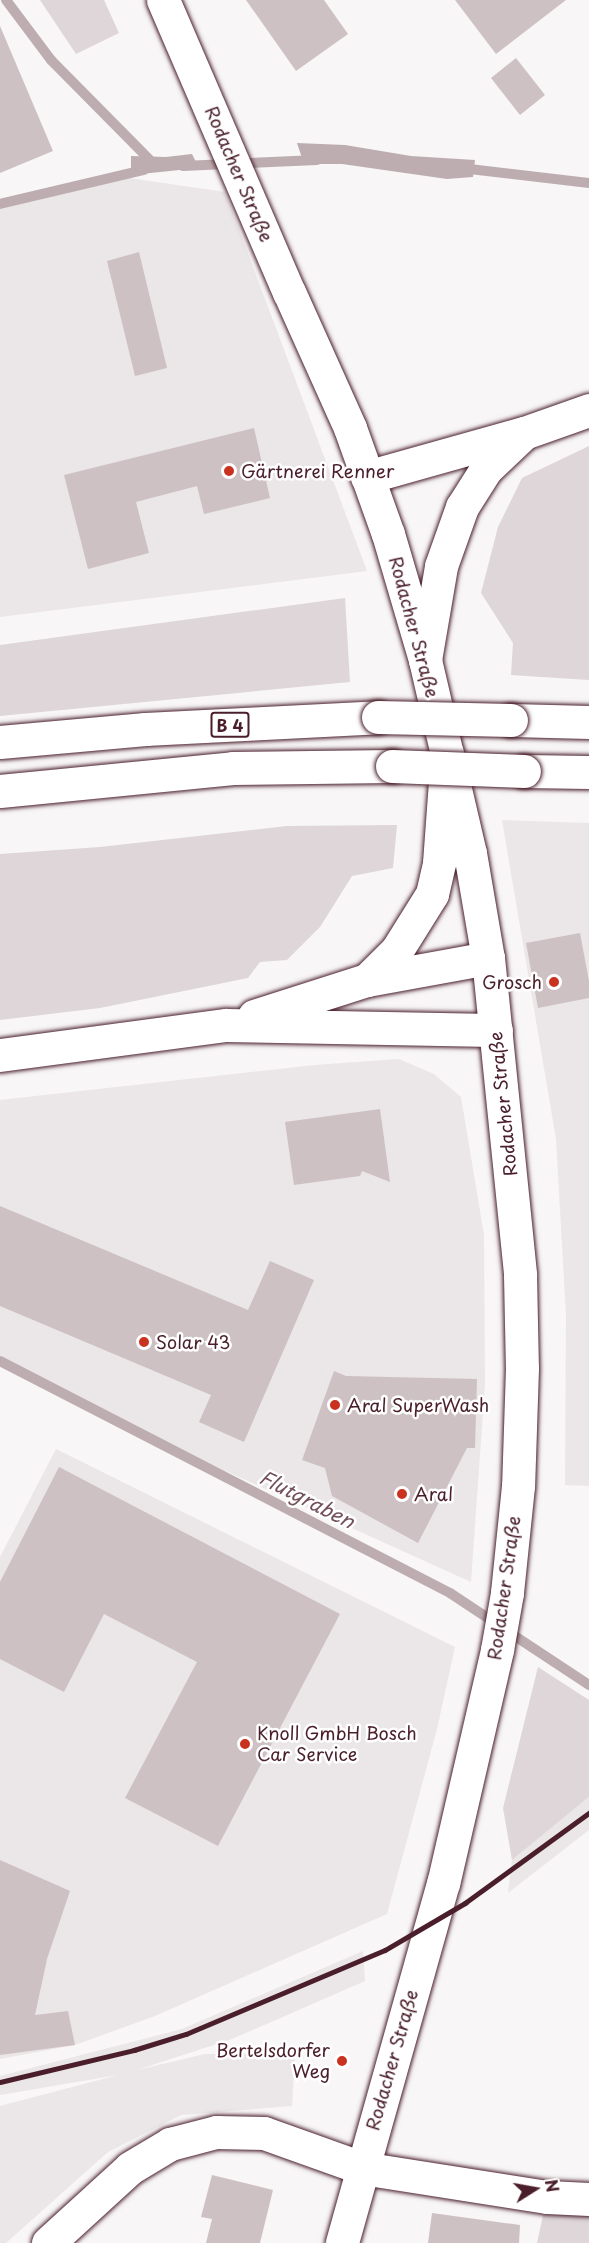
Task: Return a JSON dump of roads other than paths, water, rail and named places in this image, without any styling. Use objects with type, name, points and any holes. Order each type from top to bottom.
[{"type":"main road","name":"Rodacher Straße","points":[[163,0],[350,428],[388,534],[425,660],[470,853],[488,958],[521,1298],[522,1368],[518,1486],[499,1638],[443,1883],[342,2243]]},
{"type":"main road","points":[[367,477],[524,433],[589,410]]},
{"type":"main road","points":[[425,660],[441,566],[462,507],[486,469],[524,433]]},
{"type":"main road","name":"B 4","points":[[0,742],[145,729],[378,717],[589,722]]},
{"type":"main road","points":[[367,980],[397,950],[432,894],[439,863],[447,753]]},
{"type":"main road","points":[[0,791],[232,768],[392,766],[589,772]]},
{"type":"main road","points":[[226,1025],[367,980],[488,958]]},
{"type":"main road","points":[[0,1055],[226,1025],[496,1030]]},
{"type":"main road","points":[[48,2243],[130,2168],[170,2144],[216,2132],[264,2133],[362,2168],[547,2197],[589,2199]]},
{"type":"waterway","points":[[6,0],[51,60],[156,166]]},
{"type":"waterway","points":[[183,166],[317,160]]},
{"type":"waterway","points":[[461,168],[589,183]]},
{"type":"waterway","points":[[0,204],[144,170]]},
{"type":"waterway","name":"Flutgraben","points":[[0,1361],[450,1593],[589,1685]]},
{"type":"railway","points":[[0,2082],[134,2050],[186,2034],[385,1950],[465,1903],[589,1813]]},
{"type":"place","name":"Gärtnerei Renner","points":[[229,471]]},
{"type":"place","name":"Grosch","points":[[554,982]]},
{"type":"place","name":"Solar 43","points":[[144,1342]]},
{"type":"place","name":"Aral SuperWash","points":[[335,1405]]},
{"type":"place","name":"Aral","points":[[402,1494]]},
{"type":"place","name":"Knoll GmbH Bosch Car Service","points":[[245,1744]]},
{"type":"place","name":"Bertelsdorfer Weg","points":[[342,2061]]}]
